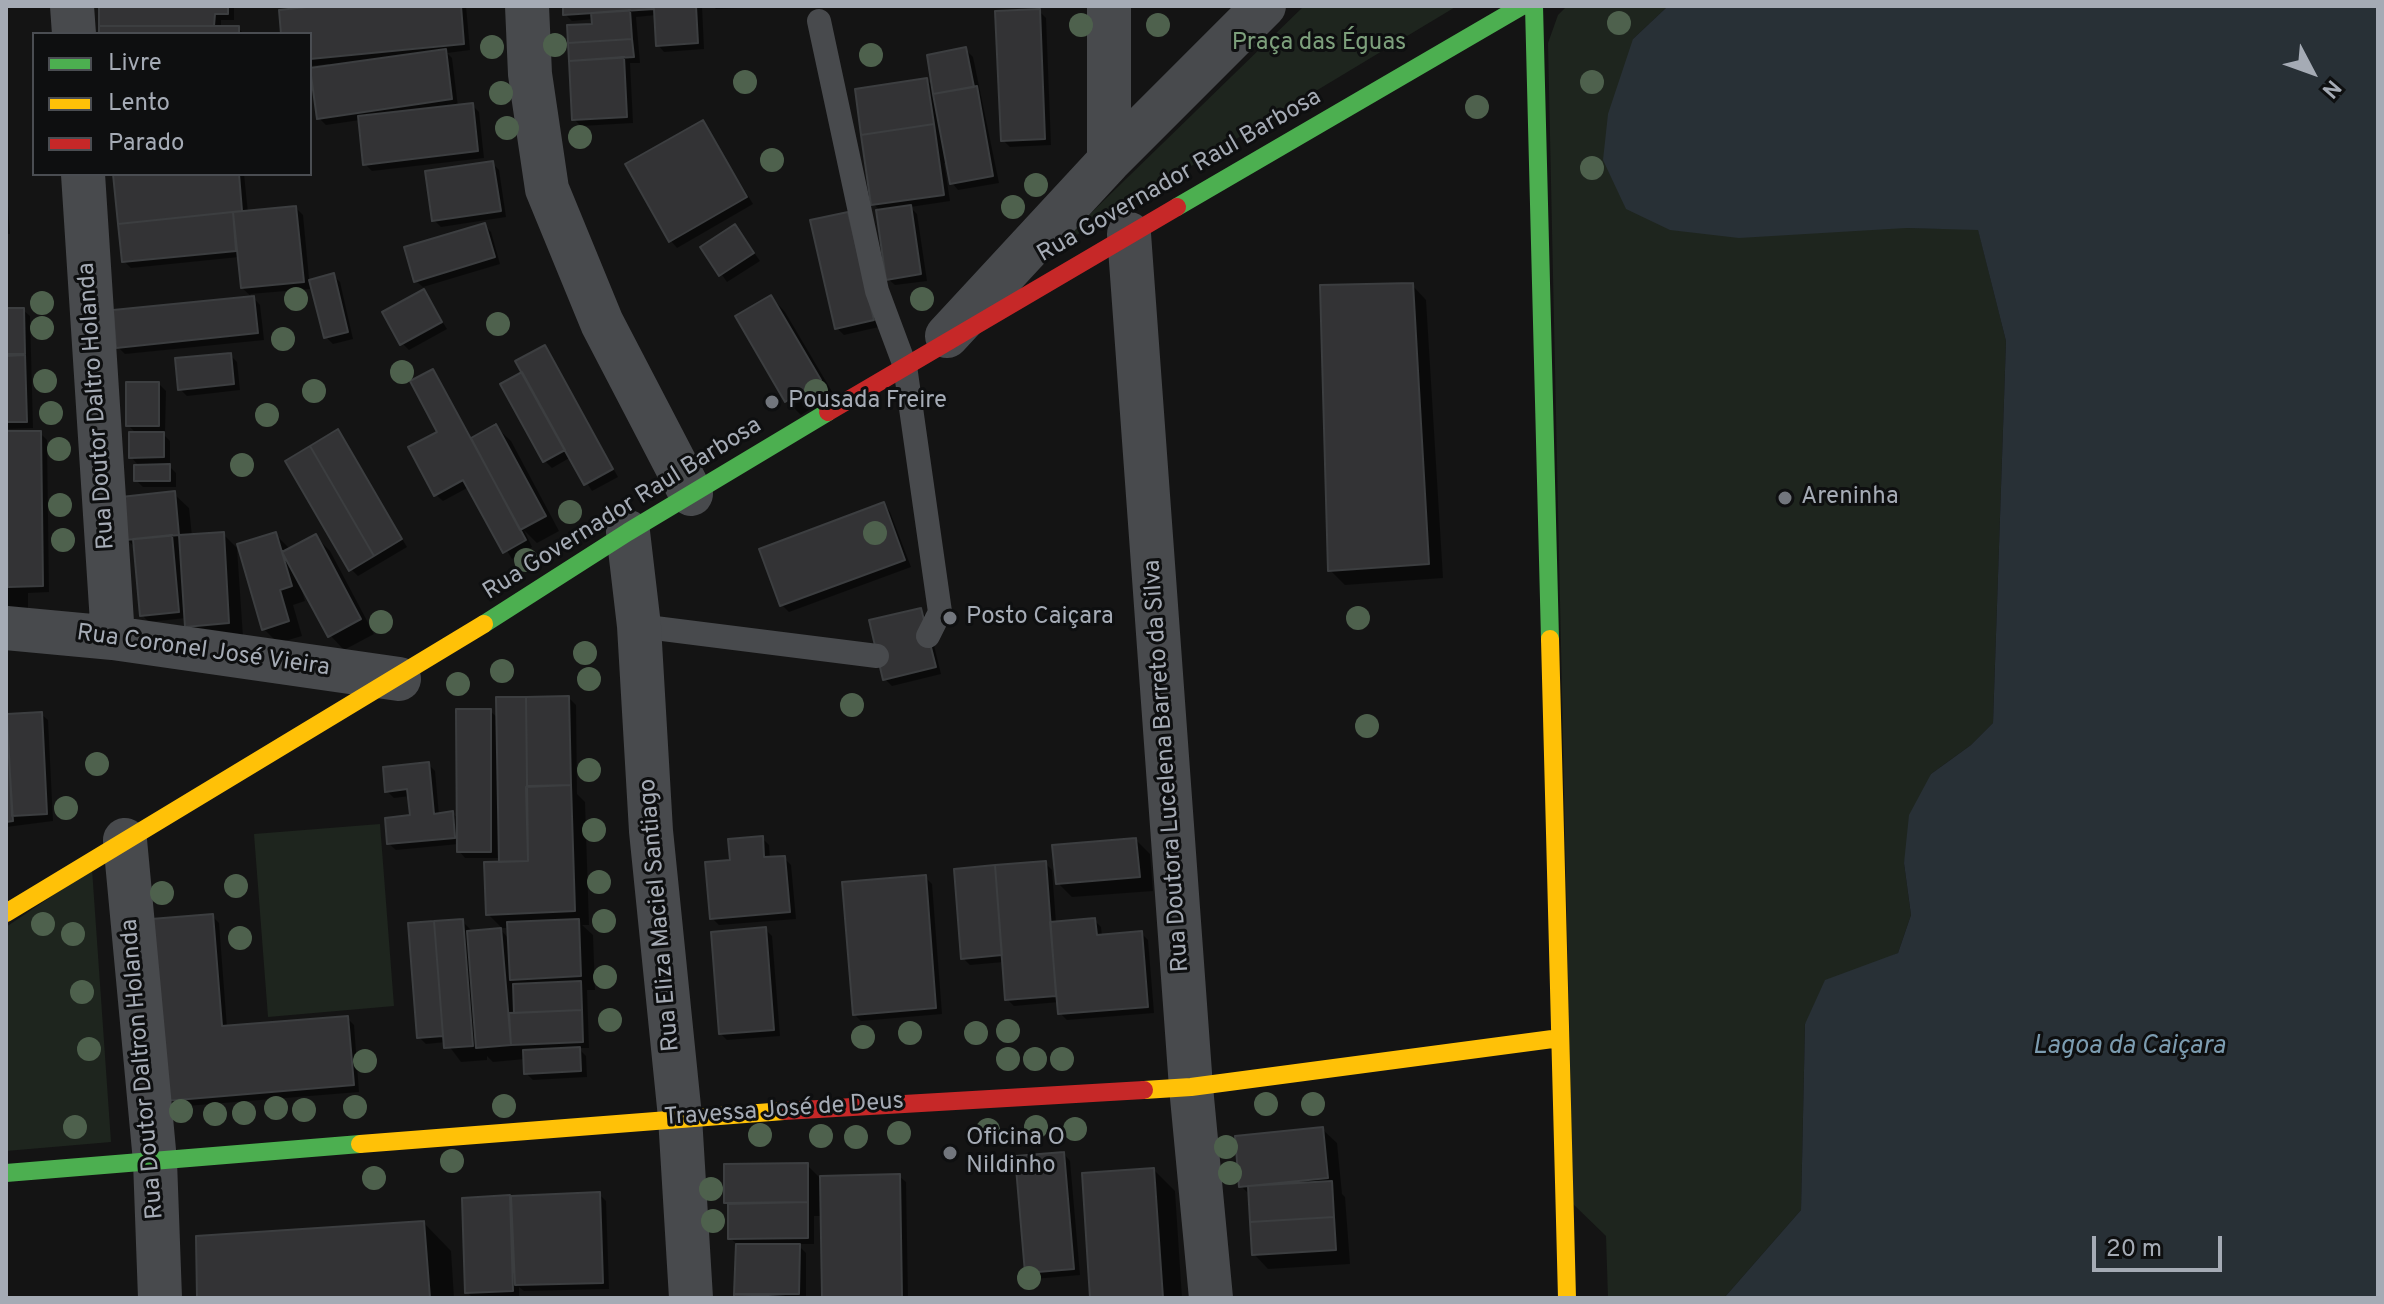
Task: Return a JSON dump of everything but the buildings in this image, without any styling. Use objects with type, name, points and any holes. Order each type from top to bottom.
[{"type":"street","points":[[72,6],[74,32]]},
{"type":"street","points":[[527,6],[530,74],[547,189],[602,323],[691,494]]},
{"type":"street","points":[[1109,6],[1109,161]]},
{"type":"street","points":[[921,356],[1264,6]]},
{"type":"street","name":"Rua Governador Raul Barbosa","points":[[125,840],[399,679],[628,532],[921,356],[1522,6]]},
{"type":"street","points":[[1534,6],[1567,1298]]},
{"type":"street","name":"Rua Doutor Daltro Holanda","points":[[83,176],[113,638]]},
{"type":"street","name":"Rua Doutora Lucelena Barreto da Silva","points":[[1129,234],[1191,1087],[1211,1298]]},
{"type":"street","name":"Rua Eliza Maciel Santiago","points":[[628,532],[639,626],[651,831],[680,1117],[691,1298]]},
{"type":"street","name":"Rua Coronel José Vieira","points":[[6,628],[113,638],[399,679]]},
{"type":"street","points":[[6,913],[125,840]]},
{"type":"street","name":"Rua Doutor Daltron Holanda","points":[[125,840],[155,1161],[160,1298]]},
{"type":"street","name":"Travessa José de Deus","points":[[6,1173],[680,1117],[1191,1087],[1560,1038]]},
{"type":"lane","points":[[819,21],[877,291],[921,356],[940,612],[928,636]]},
{"type":"lane","points":[[639,626],[877,656]]},
{"type":"green space","name":"Praça das Éguas","points":[[1304,6],[1457,6],[1055,248]]},
{"type":"green space","points":[[1567,6],[1668,6],[1633,39],[1906,228],[1978,229],[2006,341],[1993,723],[1971,745],[1931,774],[1904,863],[1911,915],[1898,953],[1871,966],[1805,1024],[1801,1210],[1724,1298],[1608,1298],[1606,1236],[1573,1204],[1548,43],[1558,15]]},
{"type":"green space","points":[[380,824],[394,1006],[268,1017],[254,834]]},
{"type":"green space","points":[[92,869],[111,1142],[6,1151],[6,927]]},
{"type":"water","name":"Lagoa da Caiçara","points":[[1668,6],[2378,6],[2378,1298],[1724,1298],[1801,1210],[1805,1024],[1825,980],[1898,953],[1911,915],[1904,863],[1909,815],[1931,774],[1971,745],[1993,723],[2006,341],[1978,230],[1906,228],[1739,238],[1670,230],[1626,209],[1603,160],[1608,114],[1633,39]]},
{"type":"traffic: fast","points":[[1177,207],[1522,6]]},
{"type":"traffic: fast","points":[[1534,6],[1550,639]]},
{"type":"traffic: fast","points":[[484,624],[628,532],[828,412]]},
{"type":"traffic: fast","points":[[6,1173],[360,1144]]},
{"type":"traffic: slow","points":[[6,913],[484,624]]},
{"type":"traffic: slow","points":[[1550,639],[1567,1298]]},
{"type":"traffic: slow","points":[[1144,1090],[1191,1087],[1560,1038]]},
{"type":"traffic: slow","points":[[360,1144],[784,1111]]},
{"type":"traffic: jam","points":[[828,412],[1177,207]]},
{"type":"traffic: jam","points":[[784,1111],[1144,1090]]},
{"type":"place","name":"Pousada Freire","points":[[772,402]]},
{"type":"place","name":"Areninha","points":[[1785,498]]},
{"type":"place","name":"Posto Caiçara","points":[[950,618]]},
{"type":"place","name":"Oficina O Nildinho","points":[[950,1153]]}]
